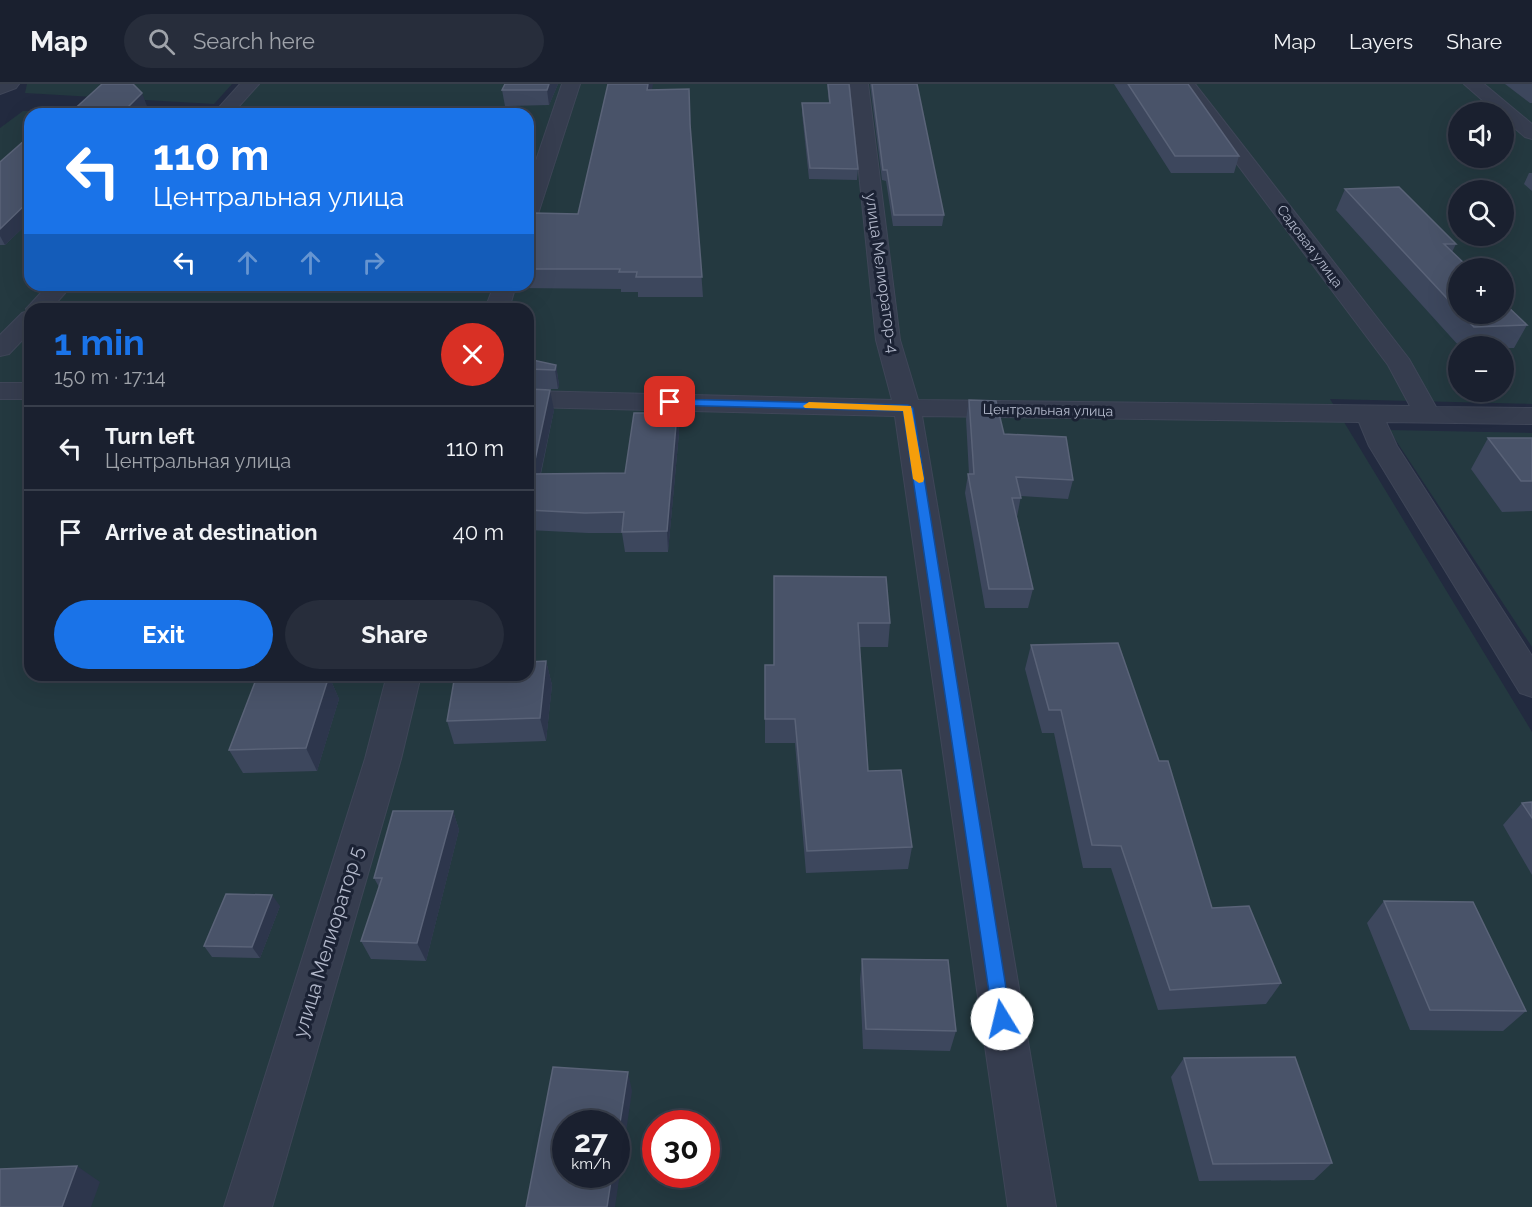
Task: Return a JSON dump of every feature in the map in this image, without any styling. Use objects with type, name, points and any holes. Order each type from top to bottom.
[{"type":"street","points":[[0,89],[10,84]]},
{"type":"street","points":[[228,108],[250,84]]},
{"type":"street","points":[[534,196],[571,84]]},
{"type":"street","name":"улица Мелиоратор-4","points":[[859,84],[888,340],[908,408],[1032,1207]]},
{"type":"street","name":"Садовая улица","points":[[1186,84],[1400,364],[1426,414]]},
{"type":"street","points":[[1473,84],[1532,133]]},
{"type":"street","points":[[44,303],[55,291]]},
{"type":"street","points":[[0,349],[24,324]]},
{"type":"street","points":[[0,391],[24,391]]},
{"type":"street","name":"Центральная улица","points":[[534,399],[908,408],[1532,416]]},
{"type":"street","points":[[1369,414],[1383,446],[1532,684]]},
{"type":"street","name":"улица Мелиоратор 5","points":[[248,1207],[383,759],[403,681]]},
{"type":"shaded area","points":[[27,84],[232,84],[214,104],[25,93]]},
{"type":"shaded area","points":[[255,84],[1532,84],[1532,404],[1451,402],[1514,402],[1514,336],[1448,336],[1448,402],[1330,399],[1532,732],[1532,1207],[0,1207],[0,128],[24,111],[24,291],[534,291],[534,108],[235,108]]},
{"type":"shaded area","points":[[1389,430],[1532,433],[1532,647]]},
{"type":"building","points":[[102,84],[133,84],[142,93],[127,108],[76,108]]},
{"type":"building","points":[[505,84],[549,84],[547,90],[502,90]]},
{"type":"building","points":[[608,84],[648,84],[647,90],[689,89],[702,277],[636,277],[637,272],[619,272],[620,269],[534,269],[534,213],[578,214]]},
{"type":"building","points":[[828,84],[849,84],[858,169],[810,168],[802,103],[830,103]]},
{"type":"building","points":[[872,84],[917,84],[944,215],[894,215],[887,170],[883,170]]},
{"type":"building","points":[[1128,84],[1188,84],[1239,156],[1175,156]]},
{"type":"building","points":[[24,141],[24,206],[0,229],[0,162]]},
{"type":"building","points":[[1399,187],[1448,236],[1448,244],[1444,244],[1459,258],[1448,258],[1448,299],[1345,189]]},
{"type":"building","points":[[1514,313],[1527,325],[1474,327],[1471,324],[1514,324]]},
{"type":"building","points":[[534,360],[556,365],[555,370],[534,369]]},
{"type":"building","points":[[534,389],[550,390],[534,465]]},
{"type":"building","points":[[969,400],[996,401],[1004,434],[1066,437],[1073,480],[1016,477],[1021,498],[1012,498],[1033,589],[989,589],[968,474],[974,474]]},
{"type":"building","points":[[634,413],[677,413],[667,531],[622,532],[624,512],[534,510],[534,474],[625,473]]},
{"type":"building","points":[[1488,438],[1532,438],[1532,481],[1521,481]]},
{"type":"building","points":[[774,576],[886,577],[890,623],[858,623],[868,771],[901,770],[912,847],[807,851],[795,719],[765,719],[765,665],[774,665]]},
{"type":"building","points":[[1118,643],[1159,761],[1168,761],[1212,908],[1249,906],[1281,983],[1170,990],[1121,846],[1092,845],[1061,710],[1049,710],[1031,645]]},
{"type":"building","points":[[546,661],[540,718],[447,721],[454,681],[534,681],[534,662]]},
{"type":"building","points":[[255,681],[327,681],[306,748],[229,750]]},
{"type":"building","points":[[1532,802],[1532,818],[1522,803]]},
{"type":"building","points":[[393,811],[453,811],[417,943],[361,941],[382,878],[374,878]]},
{"type":"building","points":[[226,894],[272,895],[252,947],[204,946]]},
{"type":"building","points":[[1384,901],[1473,902],[1526,1011],[1430,1010]]},
{"type":"building","points":[[862,959],[948,960],[956,1031],[866,1029]]},
{"type":"building","points":[[1295,1057],[1332,1163],[1213,1164],[1184,1058]]},
{"type":"building","points":[[553,1067],[628,1072],[622,1110],[552,1110],[552,1188],[610,1188],[607,1207],[526,1207]]},
{"type":"building","points":[[77,1166],[62,1207],[0,1207],[0,1169]]},
{"type":"slow traffic","points":[[809,406],[908,408],[919,479]]},
{"type":"route","points":[[670,402],[908,408],[1002,1019]]}]
